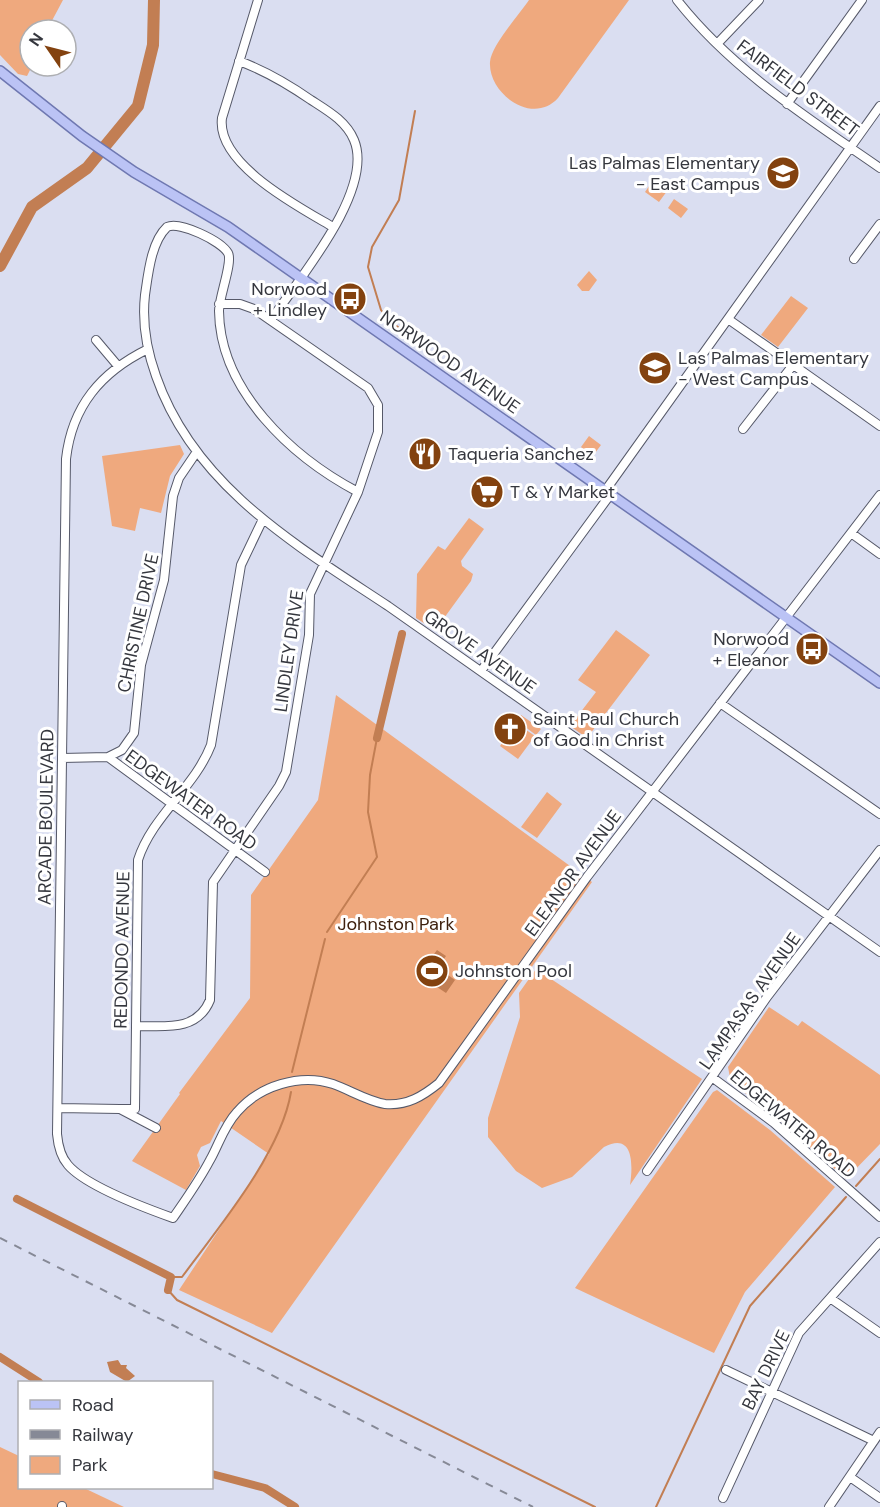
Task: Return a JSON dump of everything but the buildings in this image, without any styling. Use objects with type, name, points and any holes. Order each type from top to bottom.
[{"type":"main road","name":"NORWOOD AVENUE","points":[[0,71],[126,166],[228,227],[880,683]]},
{"type":"street","points":[[258,0],[222,118],[221,132],[224,141],[271,189],[333,227]]},
{"type":"street","name":"FAIRFIELD STREET","points":[[677,0],[717,44],[787,104],[880,168]]},
{"type":"street","points":[[717,44],[759,0]]},
{"type":"street","points":[[787,104],[862,0]]},
{"type":"street","points":[[239,61],[283,81],[337,117],[350,131],[357,149],[358,169],[344,208],[271,320]]},
{"type":"street","points":[[481,671],[880,106]]},
{"type":"street","points":[[854,260],[880,224]]},
{"type":"street","points":[[148,349],[144,319],[147,281],[155,250],[165,229],[172,225],[182,226],[223,247],[227,252],[230,261],[219,304],[220,325],[231,364],[257,410],[294,448],[358,492]]},
{"type":"street","name":"LINDLEY DRIVE","points":[[136,1026],[185,1025],[199,1017],[208,1005],[212,990],[212,887],[217,873],[279,786],[286,772],[309,635],[310,594],[358,492],[378,432],[379,410],[368,388],[271,320],[245,305],[219,304]]},
{"type":"street","points":[[728,319],[880,426]]},
{"type":"street","points":[[96,339],[118,366]]},
{"type":"street","name":"ARCADE BOULEVARD","points":[[148,349],[118,366],[86,398],[74,421],[67,446],[58,1144],[72,1170],[124,1198],[172,1218]]},
{"type":"street","name":"GROVE AVENUE","points":[[148,349],[169,408],[196,453],[226,488],[263,519],[880,952]]},
{"type":"street","points":[[743,429],[793,365]]},
{"type":"street","name":"CHRISTINE DRIVE","points":[[108,757],[122,750],[134,733],[141,664],[164,580],[173,496],[179,478],[196,453]]},
{"type":"street","name":"ELEANOR AVENUE","points":[[172,1218],[195,1186],[225,1129],[237,1112],[252,1098],[270,1088],[290,1082],[311,1080],[332,1084],[385,1104],[414,1099],[439,1083],[587,877],[880,495]]},
{"type":"street","name":"REDONDO AVENUE","points":[[120,1109],[135,1109],[136,871],[145,841],[211,745],[241,565],[263,519]]},
{"type":"street","points":[[851,533],[880,554]]},
{"type":"street","points":[[720,703],[880,814]]},
{"type":"street","name":"EDGEWATER ROAD","points":[[62,758],[108,757],[265,872]]},
{"type":"street","name":"LAMPASAS AVENUE","points":[[647,1172],[762,1004],[880,850]]},
{"type":"street","name":"EDGEWATER ROAD","points":[[713,1078],[774,1123],[880,1217]]},
{"type":"street","points":[[58,1108],[120,1109],[156,1128]]},
{"type":"street","name":"BAY DRIVE","points":[[723,1498],[799,1333],[880,1242]]},
{"type":"street","points":[[830,1298],[880,1333]]},
{"type":"street","points":[[726,1370],[874,1441]]},
{"type":"street","points":[[829,1507],[880,1432]]},
{"type":"street","points":[[850,1477],[880,1498]]},
{"type":"green space","points":[[0,0],[63,0],[53,18],[18,18],[18,74],[0,55]]},
{"type":"green space","points":[[529,0],[629,0],[558,98],[548,106],[537,109],[525,107],[504,95],[491,74],[490,62],[500,39]]},
{"type":"green space","points":[[656,176],[670,187],[659,202],[645,192]]},
{"type":"green space","points":[[674,199],[688,209],[681,218],[668,208]]},
{"type":"green space","points":[[589,271],[597,280],[589,291],[582,291],[577,285]]},
{"type":"green space","points":[[791,296],[808,308],[778,347],[761,335]]},
{"type":"green space","points":[[589,436],[601,445],[592,457],[581,447]]},
{"type":"green space","points":[[180,445],[184,454],[170,476],[161,513],[140,508],[135,531],[112,526],[102,456]]},
{"type":"green space","points":[[469,518],[484,529],[461,561],[462,566],[473,574],[471,581],[439,625],[430,627],[416,618],[417,574],[438,546],[445,550]]},
{"type":"green space","points":[[616,630],[650,655],[587,738],[570,726],[596,692],[578,680]]},
{"type":"green space","name":"Johnston Park","points":[[336,695],[592,882],[272,1333],[179,1290],[269,1154],[221,1121],[210,1143],[201,1147],[197,1155],[200,1166],[186,1190],[132,1161],[179,1093],[250,998],[251,895],[318,800]]},
{"type":"green space","points":[[521,715],[541,729],[536,735],[517,721]]},
{"type":"green space","points":[[516,723],[535,736],[518,759],[500,746]]},
{"type":"green space","points":[[547,792],[562,804],[537,838],[521,827]]},
{"type":"green space","points":[[536,969],[702,1079],[630,1185],[631,1160],[626,1147],[621,1144],[614,1143],[604,1147],[572,1177],[542,1188],[516,1171],[488,1137],[488,1118],[520,1017],[519,993]]},
{"type":"green space","points":[[769,1007],[798,1026],[802,1021],[880,1075],[880,1144],[846,1179],[766,1108],[731,1083],[728,1067]]},
{"type":"green space","points":[[717,1090],[770,1130],[835,1187],[745,1292],[714,1353],[575,1288],[713,1092]]},
{"type":"green space","points":[[0,1447],[18,1456],[18,1489],[86,1489],[124,1507],[0,1507]]},
{"type":"shaded area","name":"Johnston Pool","points":[[437,950],[446,956],[438,968],[455,980],[446,993],[419,975]]},
{"type":"shaded area","points":[[118,1360],[121,1365],[127,1365],[126,1368],[135,1376],[125,1381],[110,1372],[107,1362]]},
{"type":"waterway","points":[[0,266],[32,207],[87,168],[138,106],[153,45],[154,0]]},
{"type":"waterway","points":[[415,111],[399,200],[372,247],[368,267],[381,310],[389,320],[423,347],[422,349]]},
{"type":"waterway","points":[[377,738],[402,634]]},
{"type":"waterway","points":[[327,932],[377,857],[368,812],[370,775],[377,738]]},
{"type":"waterway","points":[[292,1072],[325,939]]},
{"type":"waterway","points":[[171,1277],[182,1277],[247,1189],[275,1140],[291,1092]]},
{"type":"waterway","points":[[856,1186],[880,1159]]},
{"type":"waterway","points":[[656,1507],[750,1306],[846,1197]]},
{"type":"waterway","points":[[17,1199],[171,1277],[168,1290]]},
{"type":"waterway","points":[[168,1290],[177,1300],[595,1507]]},
{"type":"waterway","points":[[0,1357],[37,1381]]},
{"type":"waterway","points":[[213,1474],[265,1488],[295,1507]]},
{"type":"railway","points":[[0,1238],[533,1507]]},
{"type":"place","name":"Las Palmas Elementary - East Campus","points":[[783,173]]},
{"type":"place","name":"Norwood + Lindley","points":[[350,299]]},
{"type":"place","name":"Las Palmas Elementary - West Campus","points":[[655,368]]},
{"type":"place","name":"Taqueria Sanchez","points":[[425,454]]},
{"type":"place","name":"T & Y Market","points":[[487,492]]},
{"type":"place","name":"Norwood + Eleanor","points":[[812,649]]},
{"type":"place","name":"Saint Paul Church of God in Christ","points":[[510,729]]},
{"type":"place","name":"Johnston Pool","points":[[432,971]]}]
